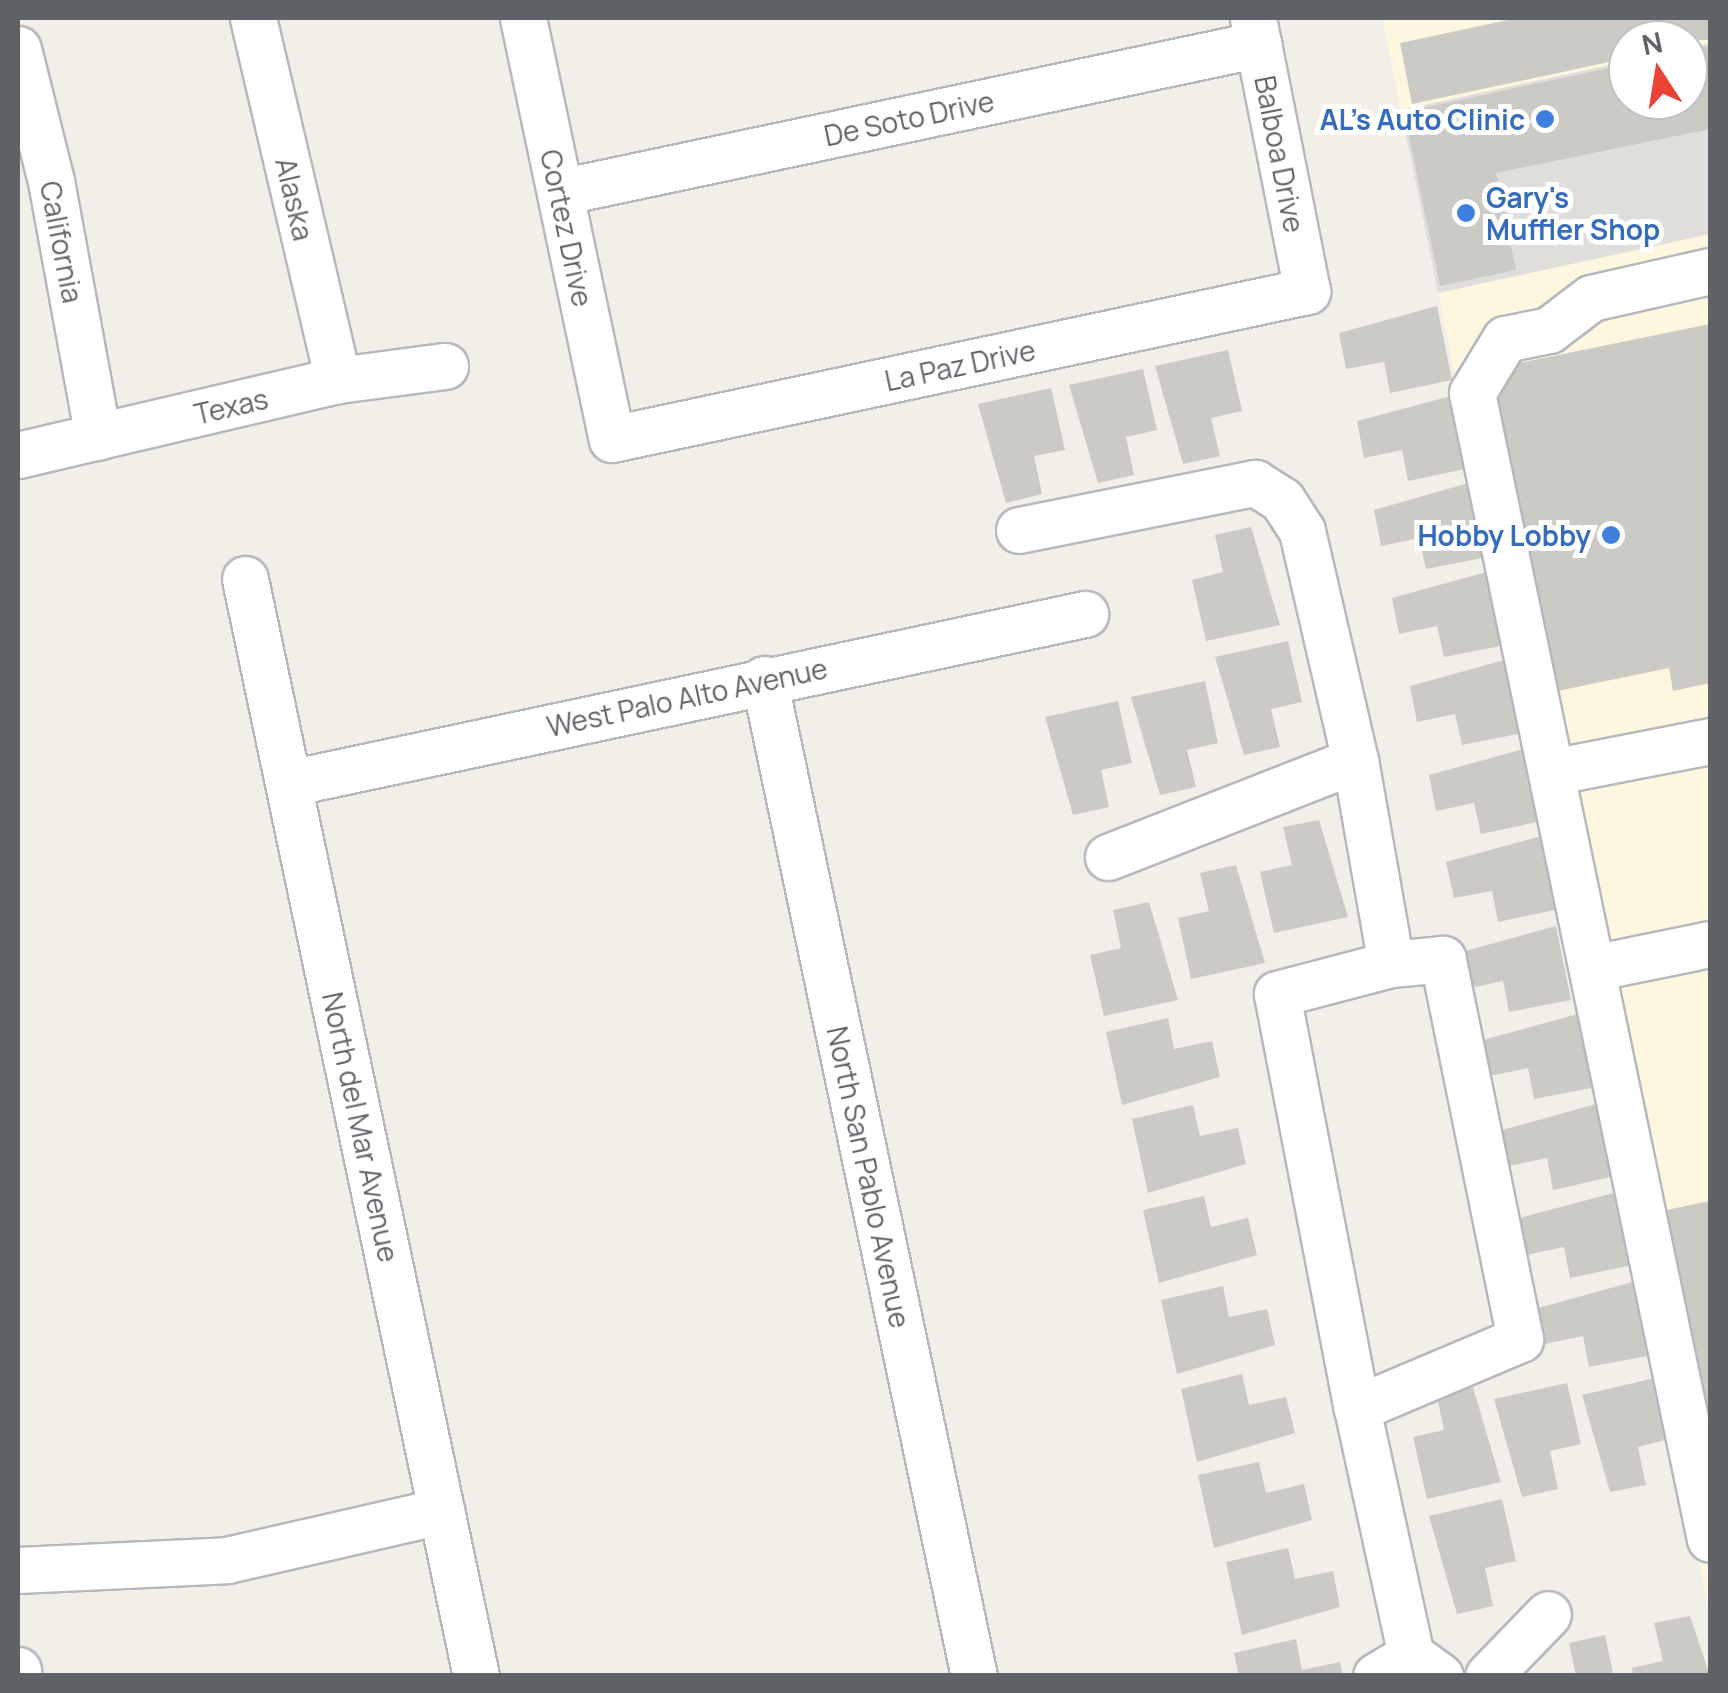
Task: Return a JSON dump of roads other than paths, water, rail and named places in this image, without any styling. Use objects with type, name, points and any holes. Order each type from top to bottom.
[{"type":"street","name":"Alaska","points":[[253,18],[338,380]]},
{"type":"street","name":"Cortez Drive","points":[[522,18],[612,439]]},
{"type":"street","name":"De Soto Drive","points":[[560,192],[1256,31]]},
{"type":"street","name":"Balboa Drive","points":[[1256,31],[1307,291]]},
{"type":"street","name":"California","points":[[18,49],[34,186],[98,437]]},
{"type":"street","points":[[1710,272],[1591,298],[1549,330],[1505,339],[1472,394],[1710,1539]]},
{"type":"street","name":"La Paz Drive","points":[[612,439],[1307,291]]},
{"type":"street","name":"Texas","points":[[18,454],[338,380],[446,366]]},
{"type":"street","points":[[1019,530],[1255,483],[1282,500],[1302,530],[1355,760],[1391,964]]},
{"type":"street","name":"North del Mar Avenue","points":[[245,579],[476,1676]]},
{"type":"street","name":"West Palo Alto Avenue","points":[[289,783],[1085,614]]},
{"type":"street","name":"North San Pablo Avenue","points":[[764,680],[974,1676]]},
{"type":"street","points":[[1551,772],[1710,740]]},
{"type":"street","points":[[1108,857],[1355,760]]},
{"type":"street","points":[[1592,968],[1710,944]]},
{"type":"street","points":[[1357,1408],[1520,1339],[1443,959],[1391,964],[1277,994],[1357,1408],[1409,1669]]},
{"type":"street","points":[[18,1570],[227,1560],[441,1510]]},
{"type":"street","points":[[1488,1676],[1548,1614]]},
{"type":"place","name":"AL's Auto Clinic","points":[[1545,119]]},
{"type":"place","name":"Gary's Muffler Shop","points":[[1466,213]]},
{"type":"place","name":"Hobby Lobby","points":[[1611,535]]}]
